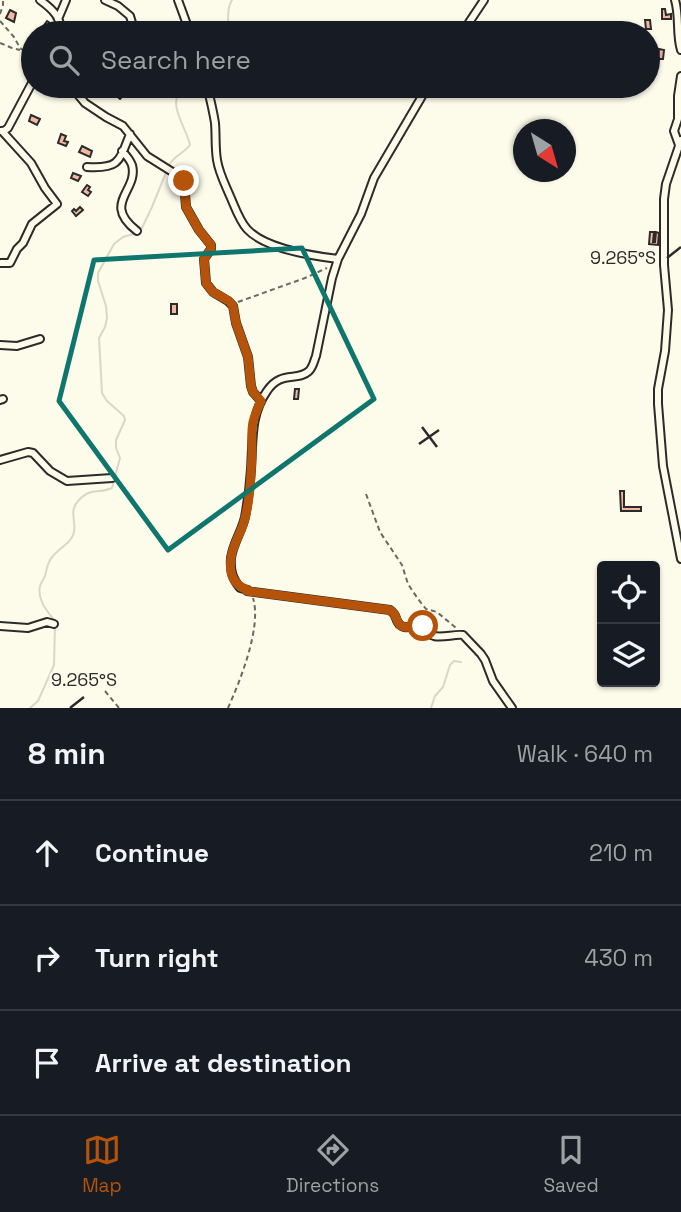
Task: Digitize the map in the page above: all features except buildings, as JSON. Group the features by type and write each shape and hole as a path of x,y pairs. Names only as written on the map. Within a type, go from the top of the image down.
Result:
{"street":[{"path":"40,0 58,19 66,0"},
{"path":"105,0 118,6 130,16 131,21"},
{"path":"178,0 186,21"},
{"path":"470,21 484,0"},
{"path":"675,0 681,50"},
{"path":"681,76 678,118 674,131 680,143 663,199 668,310 665,351 658,389 663,466 681,559"},
{"path":"0,263 10,262 32,224 57,204 31,163 1,131 8,128 24,98"},
{"path":"81,98 123,126 146,156 178,174 184,181 186,207 211,245 204,259 206,283 213,292 232,304 248,357 251,386 261,401"},
{"path":"210,98 215,121 217,163 246,228 268,243 338,261"},
{"path":"421,98 374,178 361,214 338,261 312,366 305,373 276,380 261,401 253,424 245,514 243,526 234,543 231,574 240,588 247,591 390,610 402,626 411,628 420,625 425,627 428,634 436,636 463,635 481,654 493,681 512,708"},
{"path":"87,167 110,167 116,162 130,134"},
{"path":"122,151 133,168 122,200 122,212 126,222 137,231"},
{"path":"0,345 17,346 40,339"},
{"path":"0,460 28,452 33,453 55,475 67,481 112,478"},
{"path":"0,626 28,628 47,622 54,624"}],"path":[{"path":"0,14 3,0"},
{"path":"0,21 21,50"},
{"path":"0,43 21,50"},
{"path":"232,304 305,278 338,261"},
{"path":"366,494 380,531 402,565 408,584 421,603 426,609 444,617 463,635"},
{"path":"228,708 254,629 256,607 248,590"},
{"path":"105,691 119,708"}],"highlighted area":[{"path":"302,248 374,399 168,550 59,401 94,260"}],"waterway":[{"path":"228,21 232,0"},
{"path":"169,165 190,145 177,112 177,98"},
{"path":"54,620 41,601 39,591 47,566 51,558 73,536 73,512 78,501 91,492 112,488 120,458 116,440 125,420 102,393 99,338 107,318 98,273 114,244 123,237 140,232 167,170"},
{"path":"30,708 38,701 54,665 55,626"},
{"path":"431,708 435,696 443,687 450,665 454,661 461,662"}],"route":[{"path":"184,181 186,207 211,245 204,259 206,283 213,292 233,306 248,357 251,386 261,401 253,424 251,470 243,526 234,543 231,558 233,578 240,588 247,591 390,610 402,626 423,626"}]}
